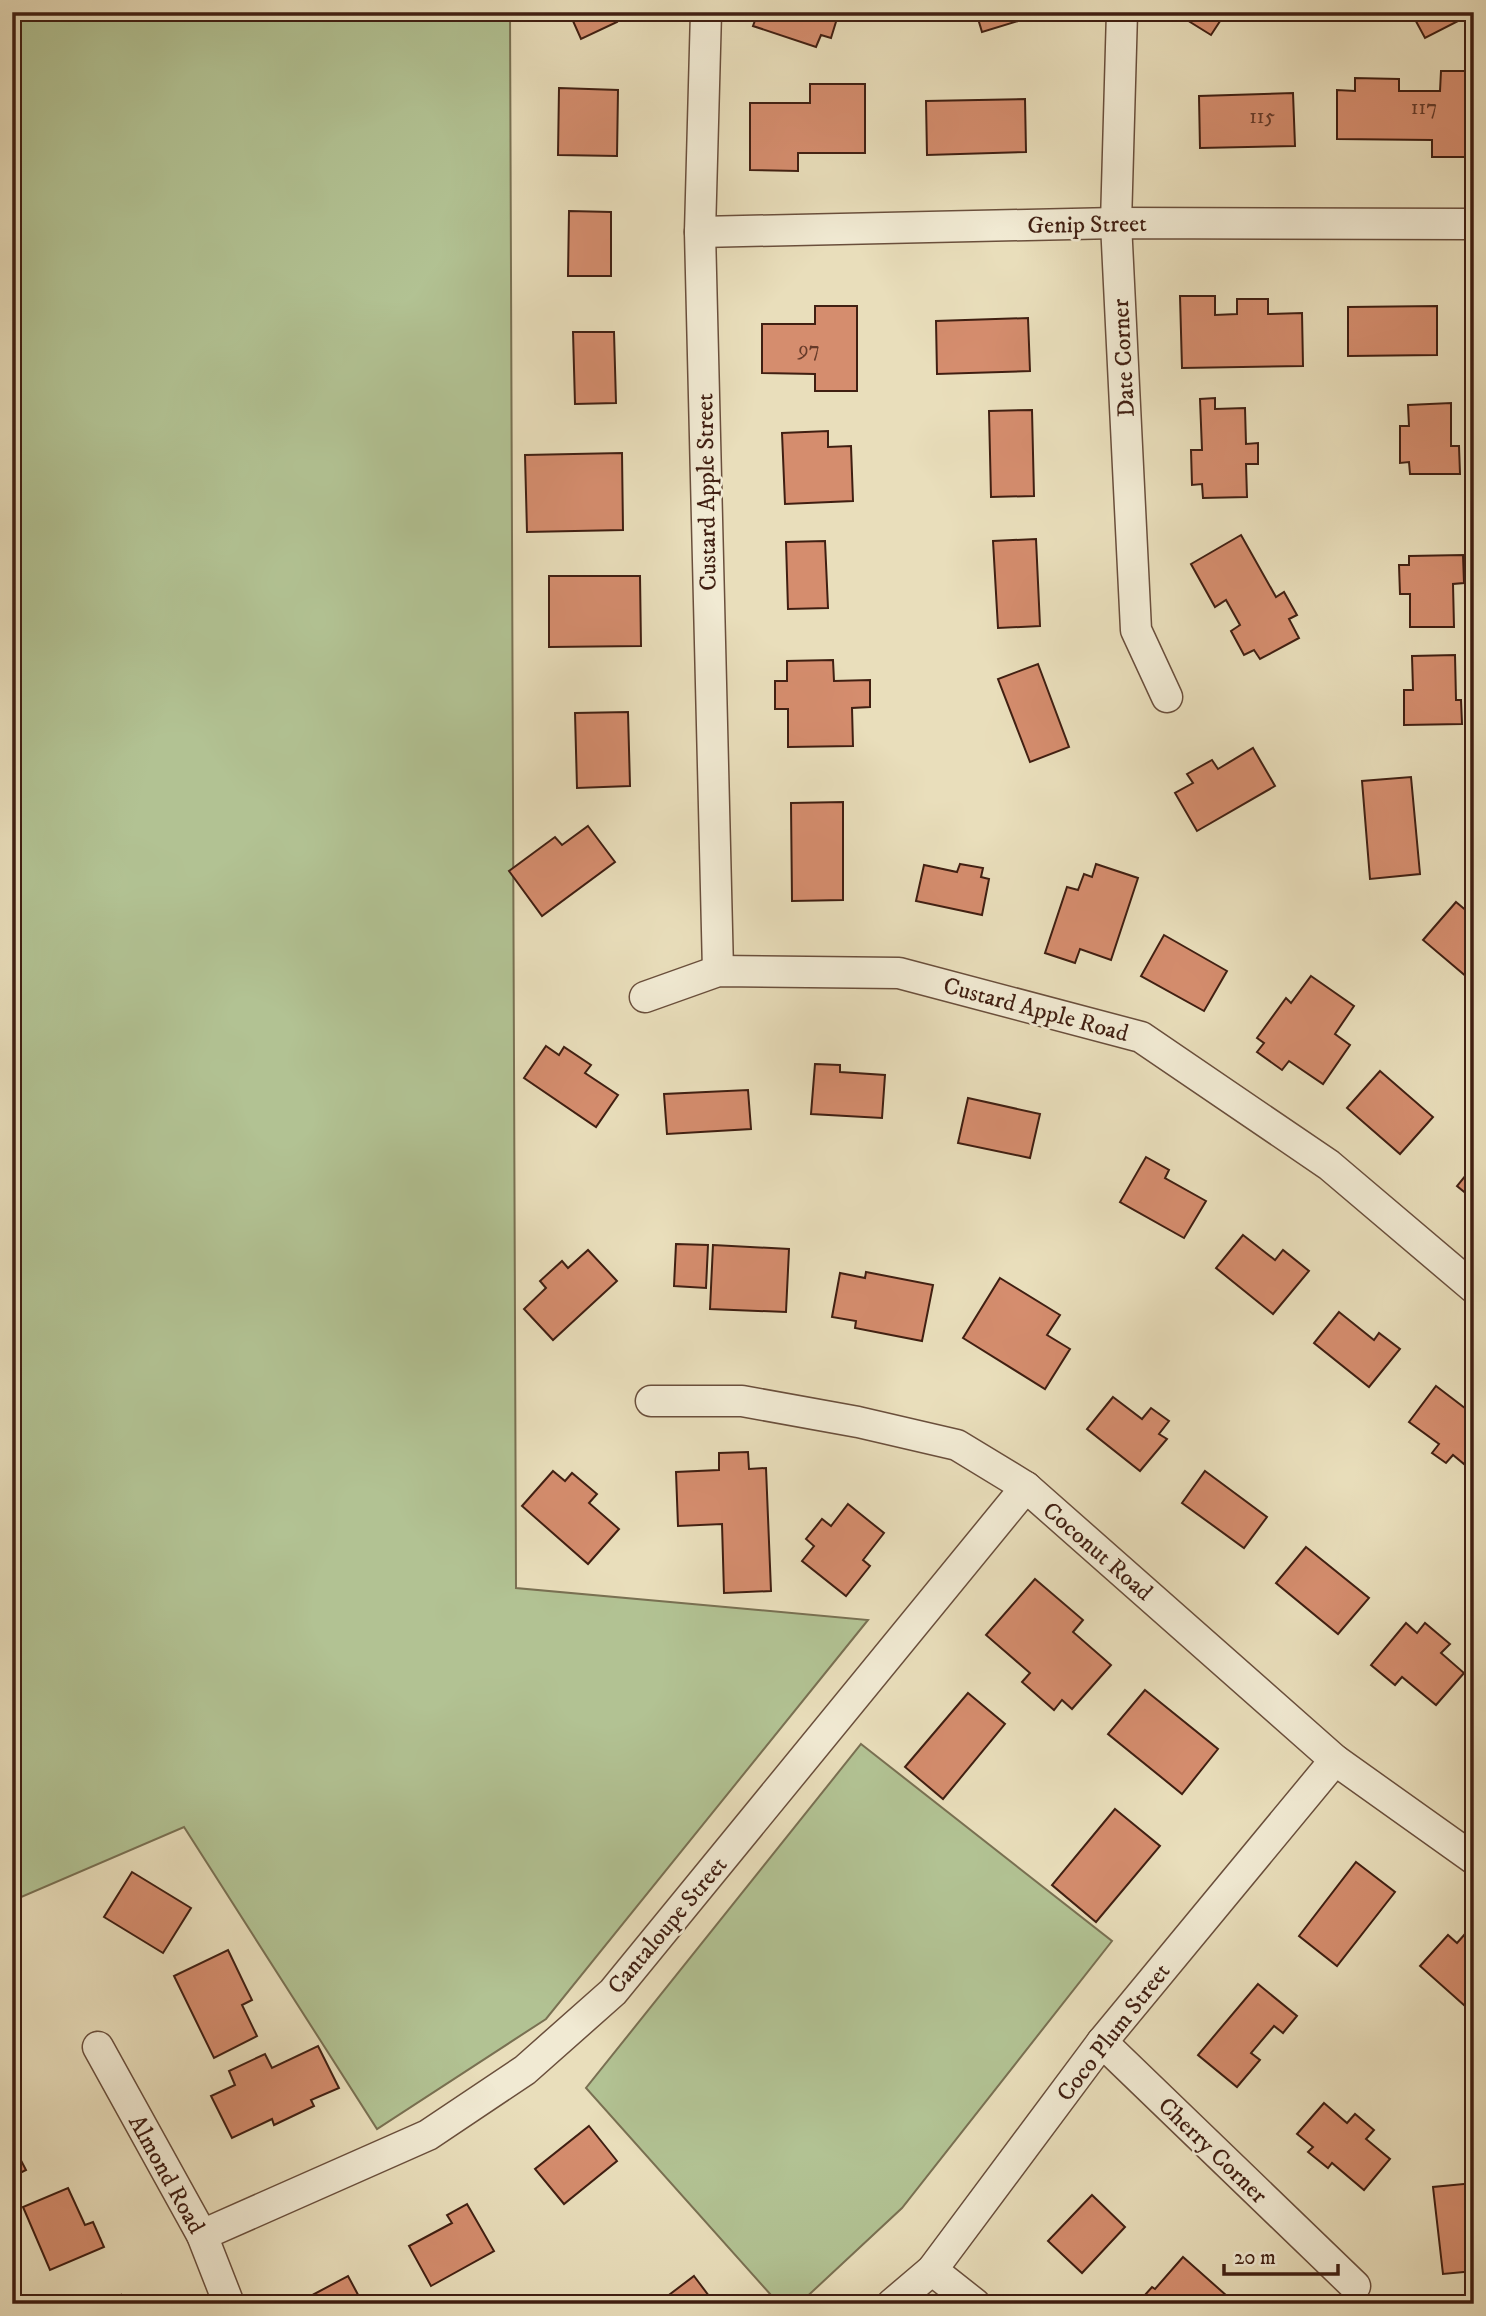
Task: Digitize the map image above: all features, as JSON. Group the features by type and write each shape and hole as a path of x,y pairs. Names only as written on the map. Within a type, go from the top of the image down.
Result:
{"street":[{"name":"Custard Apple Street","path":"706,12 700,232 718,971"},
{"name":"Date Corner","path":"1122,12 1116,223 1136,630 1167,697"},
{"name":"Genip Street","path":"700,232 1116,223 1474,224"},
{"name":"Custard Apple Road","path":"645,997 718,971 899,973 1141,1037 1329,1165 1474,1287"},
{"name":"Coconut Road","path":"651,1401 742,1401 859,1422 957,1445 1026,1487 1335,1760 1474,1859"},
{"name":"Cantaloupe Street","path":"202,2235 428,2135 526,2070 613,1992 1026,1487"},
{"name":"Coco Plum Street","path":"892,2304 932,2270 1102,2042 1335,1760"},
{"name":"Cherry Corner","path":"1102,2042 1355,2286"},
{"name":"Almond Road","path":"98,2047 202,2235 229,2304"},
{"path":"932,2270 975,2304"}],"green space":[{"path":"12,12 510,12 516,1588 868,1620 546,2019 377,2129 184,1827 12,1901"},
{"path":"861,1744 1112,1941 902,2208 799,2304 779,2304 586,2088"}],"building":[{"path":"569,12 613,12 617,22 581,39"},
{"path":"758,12 839,12 831,38 821,35 816,47 753,26"},
{"path":"976,12 1026,12 1028,18 982,32"},
{"path":"1174,12 1226,12 1211,35"},
{"path":"1411,12 1462,12 1464,18 1425,38"},
{"path":"1441,71 1468,71 1467,157 1432,157 1432,140 1337,139 1337,90 1355,91 1355,78 1399,79 1399,91 1440,91"},
{"path":"810,84 865,84 865,153 798,153 798,171 750,170 750,103 810,103"},
{"path":"559,88 618,90 617,156 558,155"},
{"path":"1293,93 1295,146 1200,148 1199,96"},
{"path":"1025,99 1026,152 927,155 926,101"},
{"path":"569,211 611,212 611,276 568,276"},
{"path":"1180,296 1215,296 1215,315 1237,314 1237,299 1268,299 1268,314 1302,313 1303,366 1182,368"},
{"path":"815,306 857,306 857,391 815,391 815,374 762,373 762,324 815,324"},
{"path":"1437,306 1437,355 1348,356 1348,307"},
{"path":"1028,318 1030,371 937,374 936,321"},
{"path":"573,332 614,332 616,403 575,404"},
{"path":"1215,398 1215,409 1245,408 1246,444 1258,443 1258,464 1246,464 1247,497 1203,498 1202,484 1192,485 1191,450 1202,450 1200,399"},
{"path":"1451,403 1451,446 1459,446 1460,474 1410,474 1409,462 1400,463 1400,426 1409,426 1408,405"},
{"path":"1032,410 1034,496 991,497 989,411"},
{"path":"828,431 828,447 851,446 853,501 785,504 782,433"},
{"path":"622,453 623,530 527,532 525,455"},
{"path":"1241,535 1276,597 1284,592 1297,615 1289,619 1299,638 1260,659 1254,650 1244,655 1231,631 1240,625 1226,600 1215,607 1191,564"},
{"path":"1036,539 1040,626 998,628 993,541"},
{"path":"825,541 828,608 788,609 786,542"},
{"path":"1463,555 1464,583 1453,584 1454,627 1410,627 1410,594 1400,594 1399,565 1409,565 1409,556"},
{"path":"549,576 640,576 641,646 549,647"},
{"path":"1455,655 1456,700 1461,700 1462,724 1404,725 1404,690 1413,690 1412,656"},
{"path":"833,660 834,681 870,680 870,707 852,708 853,746 788,747 788,709 775,709 775,681 787,681 787,661"},
{"path":"1038,664 1069,747 1030,762 998,679"},
{"path":"628,712 630,786 577,788 575,713"},
{"path":"1253,748 1275,786 1197,831 1175,793 1193,783 1187,774 1212,760 1218,769"},
{"path":"1411,777 1420,874 1370,879 1362,781"},
{"path":"843,802 843,900 792,901 791,803"},
{"path":"588,826 615,862 542,916 509,871 555,837 562,845"},
{"path":"960,864 983,868 981,877 989,879 982,915 916,901 924,865 957,872"},
{"path":"1096,864 1138,878 1111,960 1080,949 1075,963 1045,953 1067,887 1078,890 1084,874 1092,877"},
{"path":"1456,902 1474,917 1474,983 1423,940"},
{"path":"1164,935 1227,971 1204,1011 1141,976"},
{"path":"1311,976 1354,1006 1335,1034 1350,1045 1323,1084 1289,1061 1282,1070 1257,1052 1264,1043 1257,1038 1286,998 1291,1003"},
{"path":"546,1046 559,1055 564,1047 591,1065 585,1073 618,1095 596,1127 524,1078"},
{"path":"815,1064 840,1065 840,1072 885,1075 882,1118 811,1114"},
{"path":"1380,1071 1433,1117 1400,1154 1347,1108"},
{"path":"748,1090 751,1129 667,1134 664,1094"},
{"path":"968,1098 1040,1114 1030,1158 958,1143"},
{"path":"1146,1157 1169,1170 1165,1178 1206,1201 1184,1238 1120,1202"},
{"path":"1474,1165 1474,1200 1457,1186"},
{"path":"1243,1235 1275,1260 1283,1250 1309,1271 1273,1314 1216,1268"},
{"path":"676,1244 708,1245 706,1288 674,1286"},
{"path":"713,1245 789,1249 786,1312 710,1309"},
{"path":"588,1250 617,1281 553,1340 524,1309 546,1288 540,1281 562,1261 568,1268"},
{"path":"866,1272 933,1285 922,1341 855,1328 856,1321 832,1317 840,1273 865,1278"},
{"path":"1000,1278 1060,1315 1047,1335 1070,1349 1045,1389 963,1338"},
{"path":"1339,1312 1374,1340 1379,1333 1400,1349 1369,1387 1314,1343"},
{"path":"1436,1386 1474,1415 1474,1452 1464,1464 1453,1455 1446,1463 1432,1453 1439,1444 1409,1422"},
{"path":"1113,1397 1142,1419 1151,1408 1169,1421 1159,1434 1167,1439 1140,1471 1087,1429"},
{"path":"748,1452 749,1469 766,1468 771,1591 724,1593 722,1524 678,1526 676,1472 719,1470 719,1453"},
{"path":"553,1471 565,1481 572,1473 597,1494 589,1503 619,1529 588,1564 522,1506"},
{"path":"1205,1471 1267,1517 1244,1548 1182,1503"},
{"path":"848,1504 884,1533 863,1560 870,1566 846,1596 802,1561 814,1546 806,1539 822,1519 831,1526"},
{"path":"1306,1547 1369,1598 1338,1634 1276,1583"},
{"path":"1035,1579 1083,1620 1073,1632 1111,1665 1072,1709 1062,1700 1054,1710 1022,1682 1030,1673 986,1635"},
{"path":"1406,1623 1417,1633 1425,1623 1450,1644 1441,1653 1464,1673 1436,1705 1402,1677 1395,1685 1371,1665"},
{"path":"1145,1690 1218,1749 1182,1794 1108,1734"},
{"path":"968,1693 1005,1724 943,1799 905,1767"},
{"path":"1115,1809 1160,1846 1096,1922 1052,1885"},
{"path":"1356,1862 1395,1892 1337,1966 1299,1936"},
{"path":"132,1872 191,1908 163,1953 104,1917"},
{"path":"1465,1934 1474,1942 1474,2014 1420,1966 1448,1935 1457,1943"},
{"path":"228,1950 252,2000 242,2005 257,2036 214,2058 174,1976"},
{"path":"1258,1984 1297,2016 1283,2033 1274,2026 1251,2053 1260,2060 1237,2087 1198,2055"},
{"path":"318,2046 339,2088 311,2100 314,2106 274,2125 272,2119 232,2138 211,2096 235,2085 229,2071 265,2054 272,2068"},
{"path":"1324,2103 1347,2123 1355,2114 1374,2130 1366,2139 1390,2159 1364,2190 1332,2163 1328,2168 1308,2152 1313,2147 1297,2134"},
{"path":"589,2126 617,2161 564,2204 535,2169"},
{"path":"12,2143 26,2170 12,2177"},
{"path":"1474,2183 1474,2271 1443,2274 1433,2187"},
{"path":"68,2188 85,2225 93,2222 104,2247 50,2270 23,2207"},
{"path":"1092,2195 1125,2227 1082,2273 1048,2241"},
{"path":"467,2204 494,2251 431,2286 409,2246 452,2223 447,2215"},
{"path":"1183,2257 1236,2304 1137,2304 1152,2287 1155,2289"},
{"path":"348,2276 363,2304 305,2304 303,2300"},
{"path":"694,2276 715,2304 657,2304"},
{"path":"121,2295 124,2304 102,2304"}]}
